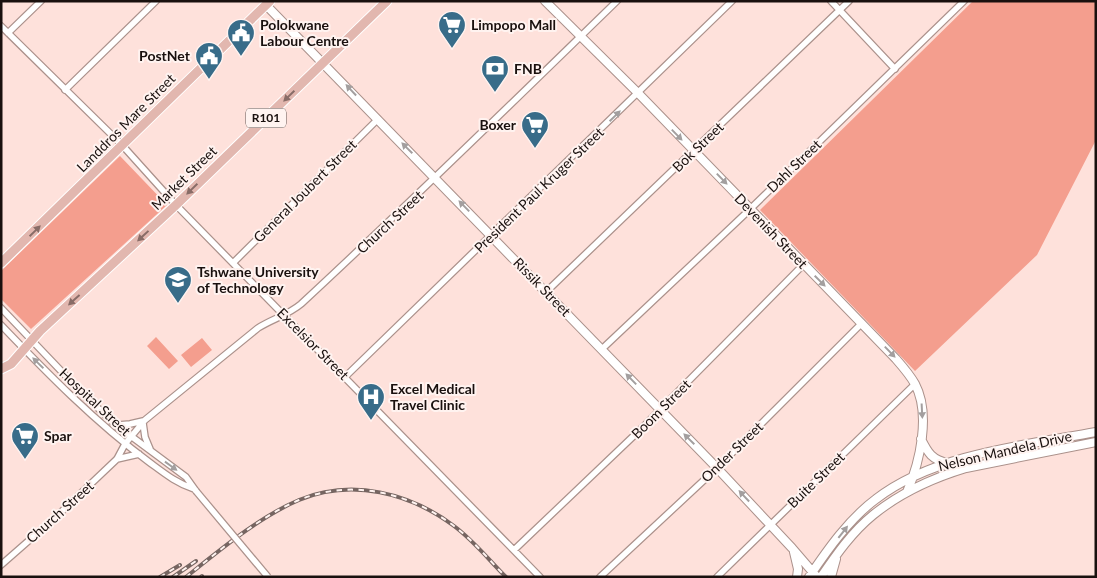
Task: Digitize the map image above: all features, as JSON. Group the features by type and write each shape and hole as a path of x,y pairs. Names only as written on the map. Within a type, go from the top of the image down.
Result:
{"main road":[{"name":"Market Street","path":"1,374 32,339 176,205 386,1"},
{"name":"Devenish Street","path":"545,1 638,93 862,323 896,359 915,384 922,403 922,439 914,476 907,492"},
{"name":"Rissik Street","path":"267,2 717,468 815,575"},
{"name":"Landdros Mare Street","path":"1,263 70,198 267,2"},
{"name":"R101","path":"1,369 10,364"},
{"name":"Nelson Mandela Drive","path":"815,575 848,526 868,505 914,476 948,463 978,455 1096,432"},
{"path":"922,439 931,457 948,463"},
{"name":"Nelson Mandela Drive","path":"815,575 872,516 907,492 952,472 1096,442"},
{"path":"792,548 798,569 797,577"},
{"path":"831,577 838,553"}],"street":[{"path":"8,33 41,1"},
{"path":"65,90 156,1"},
{"name":"Church Street","path":"1,565 58,515 117,459 125,444 144,421 258,328 273,319 285,316 301,304 436,177 617,1"},
{"name":"President Paul Kruger Street","path":"345,377 732,1"},
{"path":"831,1 895,69"},
{"name":"Bok Street","path":"546,292 849,1"},
{"name":"Dahl Street","path":"602,349 964,1"},
{"name":"Excelsior Street","path":"1,26 122,145 176,205 540,577"},
{"name":"General Joubert Street","path":"233,263 378,119"},
{"name":"Boom Street","path":"514,550 660,410 804,264"},
{"name":"Hospital Street","path":"1,308 116,425 186,477 195,490"},
{"name":"Onder Street","path":"600,577 717,468 862,323"},
{"name":"Hospital Street","path":"1,324 23,348 125,444 180,484 195,490"},
{"name":"Buite Street","path":"717,577 915,384"},
{"path":"144,421 146,441 151,452"},
{"name":"Church Street","path":"116,425 122,426 144,421"},
{"path":"117,459 139,454"},
{"path":"195,490 268,577"}],"shaded area":[{"path":"973,1 1096,1 1096,140 1037,255 915,371 760,210"},
{"path":"120,156 167,205 31,329 1,299 1,271"},
{"path":"156,337 178,361 169,369 147,346"},
{"path":"202,338 212,350 191,367 181,355"}],"railway":[{"path":"186,577 269,515 299,500 319,493 339,490 380,492 400,497 419,505 454,526 468,537 506,577"},
{"path":"173,577 196,561"},
{"path":"160,577 180,565"}],"place":[{"name":"Limpopo Mall","path":"452,49"},
{"name":"Polokwane Labour Centre","path":"241,57"},
{"name":"PostNet","path":"209,80"},
{"name":"FNB","path":"495,93"},
{"name":"Boxer","path":"535,149"},
{"name":"Tshwane University of Technology","path":"178,304"},
{"name":"Excel Medical Travel Clinic","path":"371,421"},
{"name":"Spar","path":"25,460"}]}
